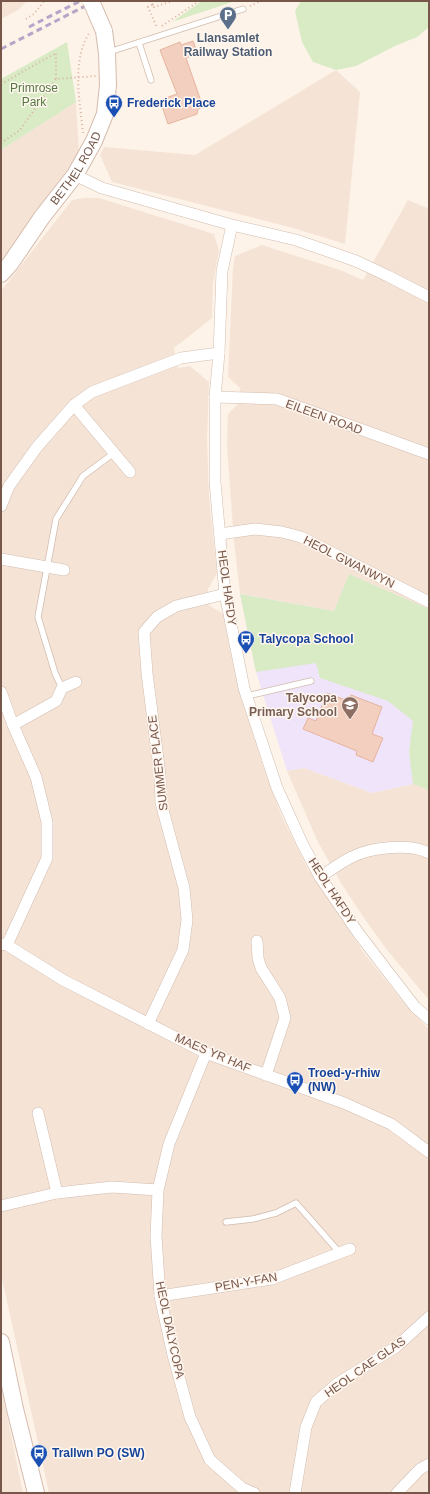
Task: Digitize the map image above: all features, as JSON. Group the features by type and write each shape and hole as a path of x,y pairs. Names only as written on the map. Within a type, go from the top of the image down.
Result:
{"street":[{"name":"BETHEL ROAD","path":"1,274 10,264 42,217 75,175 94,141 105,114 109,75 107,53 102,24 91,1"},
{"path":"75,175 102,188 232,225 296,240 356,262 388,276 429,297"},
{"name":"HEOL HAFDY","path":"232,225 222,271 219,353 215,397 215,482 225,594 247,696 278,788 302,843 320,877 359,934 415,1006 429,1019"},
{"path":"1,506 5,485 74,405 92,392 181,358 219,353"},
{"name":"EILEEN ROAD","path":"215,397 278,399 429,454"},
{"path":"74,405 130,472"},
{"name":"HEOL GWANWYN","path":"220,534 255,529 282,532 300,537 429,602"},
{"path":"1,559 64,570"},
{"name":"SUMMER PLACE","path":"148,1024 183,950 187,920 184,888 161,803 160,775 147,673 144,632 157,617 176,606 225,594"},
{"path":"13,725 56,701 62,688 76,682"},
{"path":"1,692 13,725 36,777 47,822 47,858 38,880 4,944"},
{"path":"320,877 354,856 374,850 407,847 429,853"},
{"path":"257,941 258,958 261,968 280,998 285,1018 266,1075"},
{"name":"MAES YR HAF","path":"4,944 63,980 206,1053 344,1103 391,1124 429,1152"},
{"name":"HEOL DALYCOPA","path":"206,1053 169,1144 158,1190 156,1236 160,1296 173,1355 190,1417 210,1460 242,1488 254,1493"},
{"path":"38,1113 57,1193"},
{"path":"1,1206 57,1193 112,1187 158,1190"},
{"name":"PEN-Y-FAN","path":"160,1296 272,1279 345,1251"},
{"name":"HEOL CAE GLAS","path":"295,1493 306,1426 316,1402 338,1383 396,1347 429,1317"},
{"path":"1,1342 36,1493"},
{"path":"397,1493 420,1468 429,1464"}],"lane":[{"path":"107,53 243,9"},
{"path":"139,43 151,80"},
{"path":"62,688 55,672 38,617 56,519 83,476 114,453"},
{"path":"247,696 311,681"},
{"path":"226,1222 253,1219 276,1213 296,1203 345,1251"}],"path":[{"path":"26,19 34,14 44,1"},
{"path":"151,1 152,5"},
{"path":"156,1 148,7 160,36"},
{"path":"152,5 154,7 173,1"},
{"path":"157,28 199,1"},
{"path":"243,9 261,1"},
{"path":"83,133 78,78 84,41 102,24"},
{"path":"1,84 56,53 56,80 20,130 1,143"},
{"path":"56,80 109,75"}],"shaded area":[{"path":"1,1 27,1 18,10 1,19"},
{"path":"336,70 360,92 345,244 293,228 112,182 100,155 104,147 195,155"},
{"path":"76,102 79,153 1,263 1,150"},
{"path":"99,198 214,234 219,251 213,284 212,318 174,348 178,368 190,366 209,382 207,438 209,497 217,573 208,589 209,605 223,614 231,656 242,700 264,769 282,817 307,867 364,953 403,1002 429,1029 429,1493 49,1493 1,1274 1,291 72,200"},
{"path":"408,200 429,209 429,609 349,574 335,611 240,594 234,541 227,446 228,414 239,403 240,388 228,377 233,267 235,256 262,245 340,270 363,280"},
{"name":"Talycopa Primary School","path":"349,574 429,609 429,790 413,784 372,793 304,768 287,771 256,672 240,594 334,611"},
{"path":"304,768 372,793 413,784 429,790 429,1000 387,950 364,918 341,883 318,842 287,771"},
{"path":"1,1387 23,1493 1,1493"}],"green space":[{"path":"202,1 235,1 172,22"},
{"path":"301,1 429,1 429,27 417,37 395,46 356,66 336,70 313,62 302,42 295,11"},
{"name":"Primrose Park","path":"67,42 76,102 1,150 1,79"},
{"path":"349,574 429,609 429,790 413,784 409,752 413,721 388,701 320,678 316,663 256,672 240,594 334,611"}],"building":[{"path":"193,41 198,54 186,58 203,107 198,109 197,114 168,124 160,100 177,94 160,50 180,42 181,45"},
{"path":"327,693 348,701 351,695 382,707 372,734 383,738 373,762 356,755 357,751 303,729 308,718 316,721"}],"railway":[{"path":"29,27 80,1"},
{"path":"1,49 95,1"}],"place":[{"name":"Llansamlet Railway Station","path":"228,30"},
{"name":"Frederick Place","path":"114,118"},
{"name":"Talycopa School","path":"246,654"},
{"name":"Talycopa Primary School","path":"350,720"},
{"name":"Troed-y-rhiw (NW)","path":"295,1095"},
{"name":"Trallwn PO (SW)","path":"39,1468"}]}
